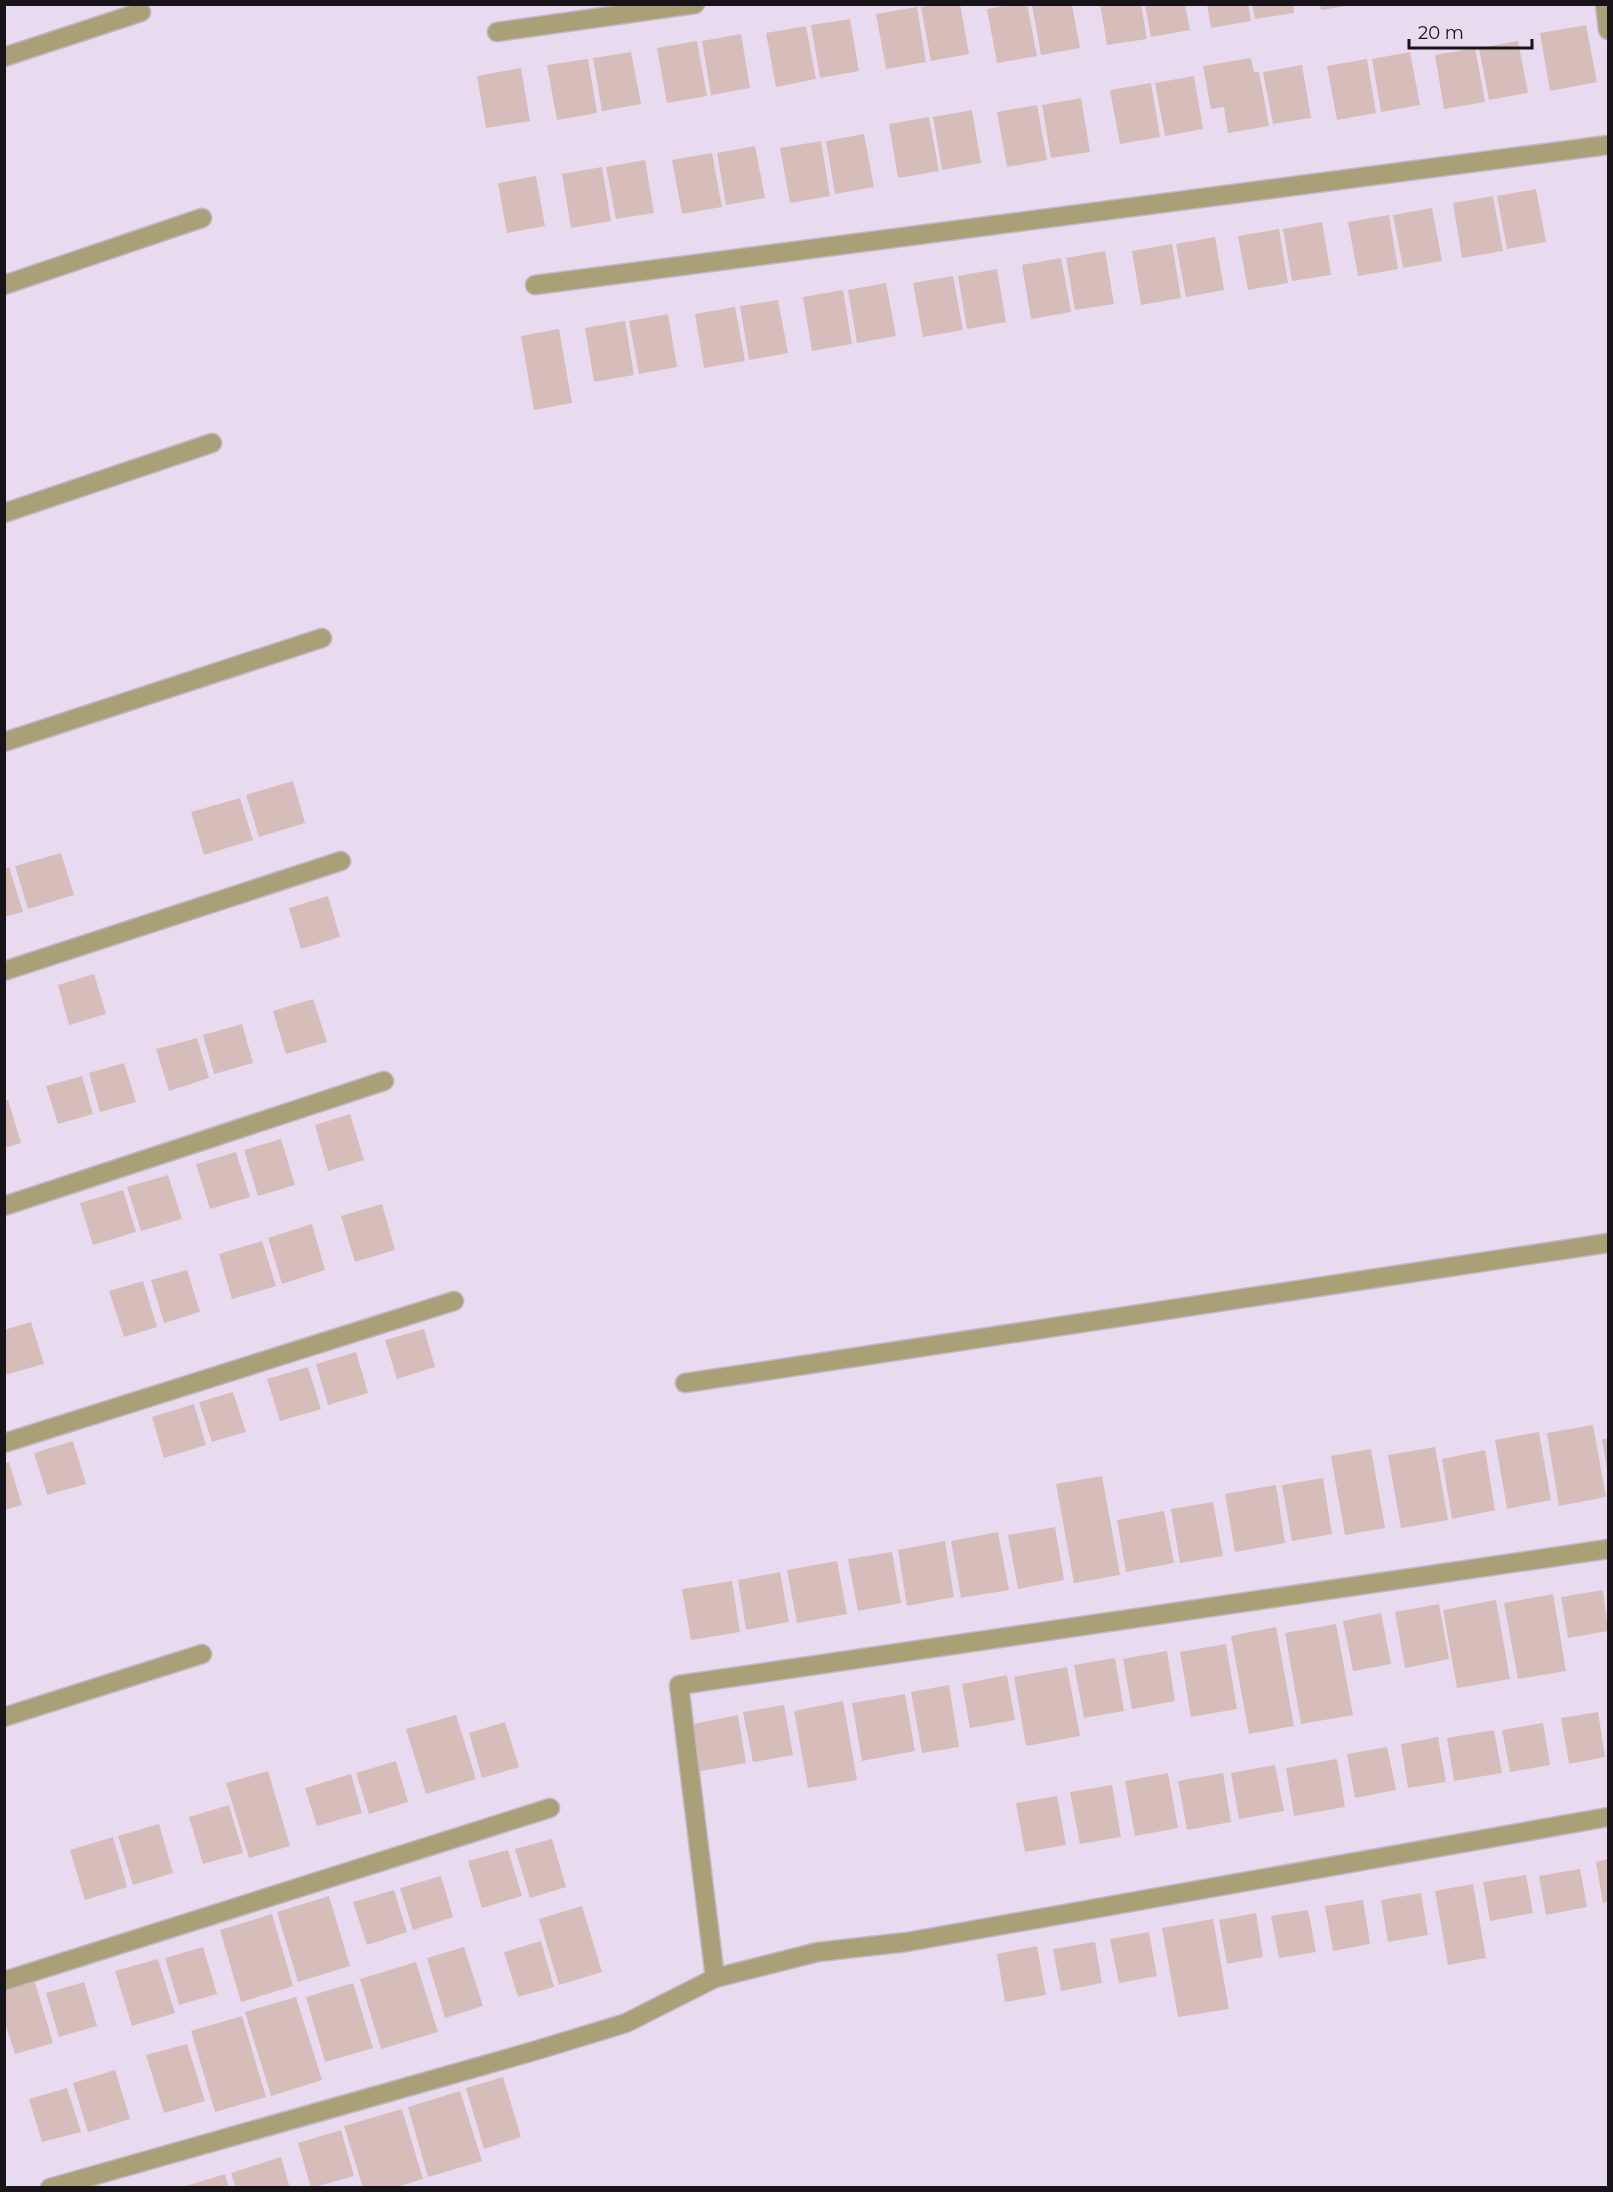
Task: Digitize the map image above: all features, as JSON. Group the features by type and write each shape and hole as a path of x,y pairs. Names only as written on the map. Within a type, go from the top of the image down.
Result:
{"street":[{"path":"497,32 695,4"},
{"path":"1605,4 1608,30"},
{"path":"4,57 141,12"},
{"path":"536,285 1608,145"},
{"path":"4,285 202,218"},
{"path":"4,513 212,443"},
{"path":"4,742 322,638"},
{"path":"4,971 341,861"},
{"path":"4,1206 384,1081"},
{"path":"685,1383 1608,1243"},
{"path":"4,1443 454,1301"},
{"path":"715,1978 679,1685 1608,1549"},
{"path":"4,1717 202,1654"},
{"path":"4,1982 550,1808"},
{"path":"50,2187 626,2023 715,1978 818,1952 907,1942 1608,1817"}],"building":[{"path":"960,4 969,54 931,61 921,7"},
{"path":"1027,4 1037,56 997,63 987,9"},
{"path":"1100,4 1141,4 1147,39 1107,45"},
{"path":"1207,4 1248,4 1251,21 1211,28"},
{"path":"1252,4 1293,4 1294,13 1255,19"},
{"path":"1320,4 1346,4 1346,6 1321,10"},
{"path":"1032,5 1072,5 1080,48 1041,55"},
{"path":"1145,5 1185,5 1190,30 1151,37"},
{"path":"917,7 926,62 886,69 876,14"},
{"path":"850,19 859,71 820,78 811,25"},
{"path":"1586,25 1597,82 1550,91 1540,33"},
{"path":"806,26 816,79 776,87 766,33"},
{"path":"741,34 750,88 711,95 702,41"},
{"path":"697,41 707,96 667,103 657,48"},
{"path":"1518,41 1528,93 1489,100 1479,48"},
{"path":"1475,48 1485,102 1444,109 1435,55"},
{"path":"631,52 641,104 602,111 593,58"},
{"path":"1410,52 1420,105 1381,112 1372,59"},
{"path":"1251,58 1254,72 1259,72 1269,126 1228,133 1224,107 1211,109 1203,66"},
{"path":"588,59 597,113 557,120 547,65"},
{"path":"1367,59 1376,113 1337,120 1327,66"},
{"path":"1302,65 1311,118 1273,124 1263,72"},
{"path":"521,68 530,121 486,128 477,76"},
{"path":"1194,76 1203,129 1165,136 1155,83"},
{"path":"1151,83 1160,137 1120,144 1110,90"},
{"path":"1081,98 1090,152 1051,158 1042,105"},
{"path":"1037,105 1047,160 1007,167 997,112"},
{"path":"972,110 981,163 942,170 933,117"},
{"path":"929,117 939,171 898,178 889,124"},
{"path":"864,134 874,187 835,194 826,141"},
{"path":"821,141 830,196 790,203 780,148"},
{"path":"755,146 765,198 726,205 717,153"},
{"path":"712,153 722,207 682,214 672,160"},
{"path":"645,160 654,213 616,219 606,167"},
{"path":"602,167 611,221 571,228 562,174"},
{"path":"536,176 545,226 507,233 498,183"},
{"path":"1536,189 1546,242 1507,249 1497,196"},
{"path":"1493,196 1503,251 1462,258 1453,203"},
{"path":"1432,208 1442,261 1403,268 1393,215"},
{"path":"1389,215 1398,269 1358,276 1348,222"},
{"path":"1322,222 1331,275 1292,281 1283,229"},
{"path":"1279,229 1288,283 1248,290 1238,236"},
{"path":"1215,237 1224,290 1186,297 1176,244"},
{"path":"1172,244 1181,298 1141,305 1132,251"},
{"path":"1105,251 1114,304 1075,310 1066,258"},
{"path":"1061,258 1071,312 1031,319 1022,265"},
{"path":"997,269 1006,322 967,329 958,276"},
{"path":"953,276 963,330 923,337 913,283"},
{"path":"886,283 896,336 857,343 848,290"},
{"path":"843,290 852,344 812,351 803,297"},
{"path":"778,300 788,353 749,360 740,306"},
{"path":"735,307 745,361 704,368 695,314"},
{"path":"668,314 677,367 639,374 629,321"},
{"path":"625,321 634,375 594,382 585,328"},
{"path":"559,329 572,403 534,410 521,336"},
{"path":"293,781 305,823 259,837 246,795"},
{"path":"240,798 253,840 204,855 191,812"},
{"path":"61,853 74,895 28,909 15,866"},
{"path":"9,867 23,912 4,917 4,869"},
{"path":"328,896 340,937 301,949 289,908"},
{"path":"94,974 106,1014 69,1025 58,985"},
{"path":"313,999 327,1042 286,1054 273,1011"},
{"path":"242,1024 253,1063 214,1074 203,1035"},
{"path":"197,1038 209,1078 169,1091 156,1049"},
{"path":"124,1063 136,1102 100,1112 89,1073"},
{"path":"82,1076 93,1114 58,1124 46,1086"},
{"path":"8,1100 21,1143 4,1148 4,1101"},
{"path":"350,1114 364,1160 328,1171 315,1125"},
{"path":"281,1139 295,1185 258,1196 244,1150"},
{"path":"236,1152 250,1197 210,1209 196,1164"},
{"path":"168,1175 182,1219 141,1231 127,1187"},
{"path":"123,1190 136,1232 93,1245 80,1203"},
{"path":"382,1204 395,1250 355,1262 341,1216"},
{"path":"312,1224 325,1270 282,1284 268,1238"},
{"path":"262,1241 276,1286 232,1299 219,1254"},
{"path":"187,1270 200,1312 164,1323 151,1280"},
{"path":"143,1281 157,1327 124,1337 109,1291"},
{"path":"31,1322 44,1364 4,1375 4,1330"},
{"path":"424,1329 435,1367 397,1379 385,1340"},
{"path":"356,1352 368,1393 328,1405 316,1364"},
{"path":"308,1367 321,1409 280,1421 267,1379"},
{"path":"233,1392 246,1432 212,1442 199,1402"},
{"path":"194,1404 206,1445 164,1458 152,1417"},
{"path":"1593,1425 1606,1497 1559,1506 1547,1433"},
{"path":"1539,1432 1551,1500 1507,1509 1495,1440"},
{"path":"1608,1438 1608,1469 1607,1469 1602,1439"},
{"path":"73,1441 86,1484 47,1495 34,1453"},
{"path":"1435,1447 1448,1520 1401,1528 1388,1455"},
{"path":"1371,1449 1385,1528 1345,1535 1331,1456"},
{"path":"1485,1450 1495,1510 1452,1519 1442,1459"},
{"path":"9,1462 22,1505 4,1510 4,1464"},
{"path":"1102,1476 1120,1575 1074,1583 1056,1484"},
{"path":"1323,1478 1332,1534 1292,1541 1282,1485"},
{"path":"1276,1485 1285,1543 1235,1552 1225,1494"},
{"path":"1213,1502 1223,1556 1180,1563 1171,1509"},
{"path":"1164,1511 1174,1563 1126,1572 1117,1520"},
{"path":"1055,1527 1064,1580 1018,1589 1008,1535"},
{"path":"998,1532 1009,1590 961,1598 951,1541"},
{"path":"945,1541 954,1597 907,1606 898,1550"},
{"path":"892,1552 901,1603 858,1611 848,1559"},
{"path":"837,1561 847,1614 797,1623 787,1570"},
{"path":"780,1572 789,1622 746,1630 738,1580"},
{"path":"732,1581 740,1632 691,1640 682,1589"},
{"path":"1603,1590 1608,1631 1568,1638 1561,1597"},
{"path":"1553,1594 1566,1671 1518,1679 1504,1603"},
{"path":"1496,1600 1510,1679 1457,1688 1443,1610"},
{"path":"1439,1604 1449,1659 1405,1668 1395,1612"},
{"path":"1381,1613 1391,1664 1353,1671 1343,1621"},
{"path":"1336,1624 1353,1715 1301,1724 1285,1633"},
{"path":"1276,1627 1294,1726 1249,1734 1231,1636"},
{"path":"1226,1644 1237,1709 1191,1717 1180,1652"},
{"path":"1167,1651 1175,1701 1132,1709 1123,1659"},
{"path":"1115,1658 1124,1711 1084,1718 1074,1665"},
{"path":"1067,1667 1080,1736 1026,1746 1014,1677"},
{"path":"1007,1675 1015,1720 970,1728 962,1684"},
{"path":"949,1685 959,1747 922,1753 911,1692"},
{"path":"905,1694 915,1751 862,1761 852,1703"},
{"path":"843,1701 857,1780 808,1788 794,1711"},
{"path":"784,1705 793,1755 753,1762 743,1712"},
{"path":"1598,1712 1605,1757 1569,1764 1561,1718"},
{"path":"456,1715 476,1779 426,1794 406,1729"},
{"path":"738,1715 746,1763 696,1772 688,1725"},
{"path":"505,1722 519,1767 482,1778 469,1733"},
{"path":"1543,1723 1550,1765 1510,1772 1502,1730"},
{"path":"1494,1730 1502,1773 1454,1781 1447,1738"},
{"path":"1438,1737 1446,1782 1408,1788 1401,1744"},
{"path":"1387,1747 1396,1790 1355,1798 1347,1754"},
{"path":"1337,1759 1345,1807 1294,1816 1286,1768"},
{"path":"396,1761 408,1802 369,1814 356,1773"},
{"path":"1275,1765 1284,1811 1239,1819 1231,1773"},
{"path":"268,1771 290,1846 249,1858 226,1783"},
{"path":"1168,1773 1178,1828 1135,1836 1125,1781"},
{"path":"1223,1773 1231,1822 1187,1830 1178,1781"},
{"path":"351,1774 362,1813 317,1826 305,1788"},
{"path":"1112,1785 1121,1837 1080,1844 1070,1792"},
{"path":"1057,1796 1066,1845 1025,1852 1016,1803"},
{"path":"229,1805 243,1853 203,1864 189,1817"},
{"path":"159,1824 173,1873 133,1885 118,1836"},
{"path":"113,1837 127,1887 85,1900 70,1850"},
{"path":"552,1839 566,1887 530,1898 515,1849"},
{"path":"508,1850 522,1896 482,1908 468,1861"},
{"path":"1608,1859 1608,1902 1603,1903 1596,1862"},
{"path":"1580,1869 1587,1907 1546,1915 1539,1876"},
{"path":"1526,1875 1533,1913 1490,1921 1483,1882"},
{"path":"441,1876 453,1917 413,1930 400,1888"},
{"path":"1473,1884 1486,1958 1448,1965 1435,1891"},
{"path":"394,1890 407,1932 367,1945 353,1902"},
{"path":"1421,1893 1428,1935 1388,1942 1381,1900"},
{"path":"329,1896 350,1966 298,1982 277,1912"},
{"path":"1363,1900 1370,1944 1333,1951 1325,1906"},
{"path":"582,1906 602,1972 559,1985 539,1919"},
{"path":"1308,1910 1316,1952 1279,1958 1271,1916"},
{"path":"1256,1913 1263,1957 1227,1964 1219,1920"},
{"path":"272,1914 293,1986 241,2002 220,1930"},
{"path":"1213,1919 1229,2009 1178,2017 1162,1928"},
{"path":"1149,1932 1157,1976 1119,1983 1110,1939"},
{"path":"541,1941 554,1987 518,1997 504,1952"},
{"path":"1095,1942 1102,1983 1061,1991 1053,1949"},
{"path":"1037,1946 1046,1995 1005,2002 997,1954"},
{"path":"203,1947 217,1994 179,2005 165,1958"},
{"path":"464,1947 483,2006 445,2018 427,1958"},
{"path":"158,1959 175,2013 132,2026 115,1971"},
{"path":"416,1962 438,2032 381,2049 360,1979"},
{"path":"34,1979 53,2043 15,2054 4,2020 4,1988"},
{"path":"84,1982 97,2026 59,2037 46,1993"},
{"path":"353,1983 373,2048 325,2062 306,1997"},
{"path":"296,1997 322,2080 271,2096 245,2012"},
{"path":"242,2016 266,2097 215,2112 191,2031"},
{"path":"187,2044 205,2101 164,2113 146,2055"},
{"path":"115,2070 130,2119 88,2132 73,2083"},
{"path":"503,2077 521,2137 484,2149 466,2088"},
{"path":"67,2088 81,2132 42,2142 29,2099"},
{"path":"460,2091 482,2161 428,2177 408,2107"},
{"path":"402,2109 423,2179 394,2188 363,2188 344,2126"},
{"path":"341,2130 354,2176 311,2188 298,2143"},
{"path":"281,2157 290,2188 236,2188 231,2173"},
{"path":"225,2174 229,2188 183,2188 183,2187"}]}
